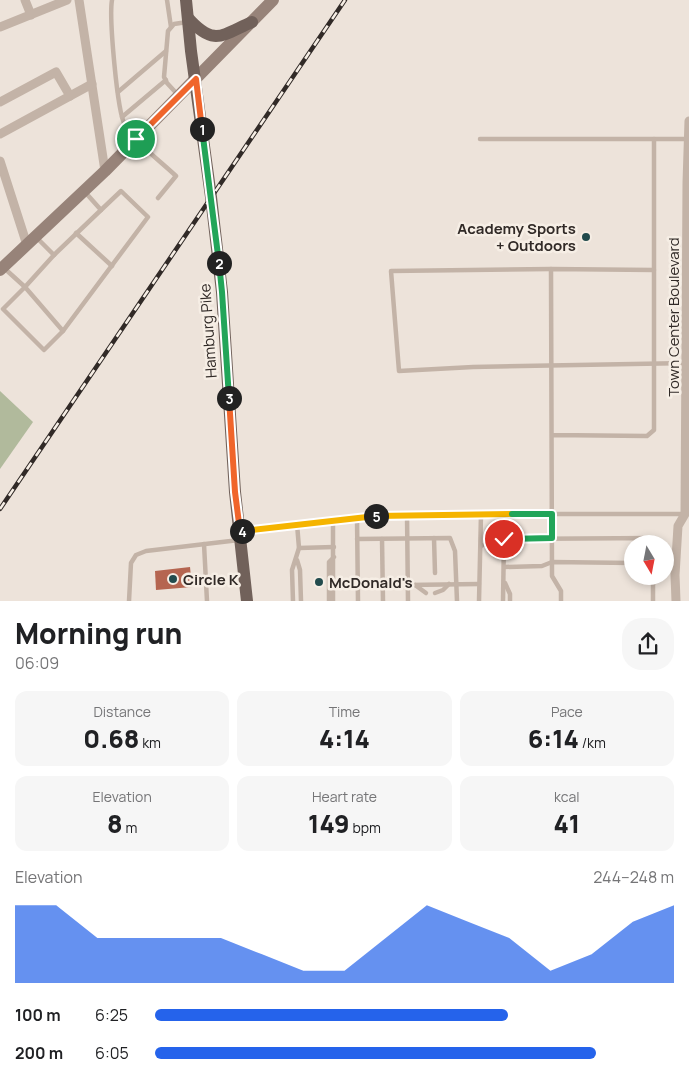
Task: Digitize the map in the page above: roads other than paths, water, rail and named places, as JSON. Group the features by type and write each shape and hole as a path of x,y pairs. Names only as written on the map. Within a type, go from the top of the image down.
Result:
{"main road":[{"name":"Hamburg Pike","path":"186,0 222,292 235,492 247,601"},
{"path":"2,268 105,171 273,0"},
{"path":"188,20 200,31 214,37 221,36 252,22"}],"street":[{"path":"25,0 31,15"},
{"path":"0,27 67,0"},
{"path":"79,0 105,171"},
{"path":"0,102 56,72 70,96"},
{"path":"0,134 92,84"},
{"name":"Town Center Boulevard","path":"676,601 675,575 678,526 687,516 689,121"},
{"path":"1,166 31,240"}],"lane":[{"path":"112,0 115,72 123,123 136,139 176,176 158,198"},
{"path":"167,0 171,27"},
{"path":"179,96 166,80 164,67 168,31 174,24 188,20"},
{"path":"118,92 166,51"},
{"path":"122,117 166,80"},
{"path":"552,435 647,436 654,430 654,138"},
{"path":"480,139 688,138"},
{"path":"84,191 101,210"},
{"path":"121,191 148,217 63,331 44,350 3,309 54,255 101,210 121,191"},
{"path":"76,233 112,266"},
{"path":"31,240 54,255"},
{"path":"2,268 25,287 63,331"},
{"path":"551,269 552,576 561,591 561,601"},
{"path":"654,270 391,271 399,370 688,363"},
{"path":"129,601 130,568 133,558 146,550 204,544 297,524 407,514 687,516"},
{"path":"407,514 408,601"},
{"path":"479,601 481,514"},
{"path":"357,518 358,601"},
{"path":"331,601 334,557 333,520"},
{"path":"293,601 292,570 299,548 297,524"},
{"path":"382,538 383,601"},
{"path":"434,538 435,573"},
{"path":"357,539 450,538 455,551 457,601"},
{"path":"481,546 496,539 624,538"},
{"path":"504,539 504,601"},
{"path":"204,544 207,601"},
{"path":"299,548 334,547"},
{"path":"297,559 300,570 301,601"},
{"path":"504,567 542,566 552,562 624,564"},
{"path":"504,582 510,594 510,601"},
{"path":"435,593 443,590 449,584"},
{"path":"408,585 479,584"},
{"path":"415,585 426,593"},
{"path":"653,585 653,601"}],"railway":[{"path":"0,509 345,0"}],"place":[{"name":"Academy Sports + Outdoors","path":"586,237"},
{"name":"Circle K","path":"173,579"},
{"name":"McDonald's","path":"319,582"}]}
